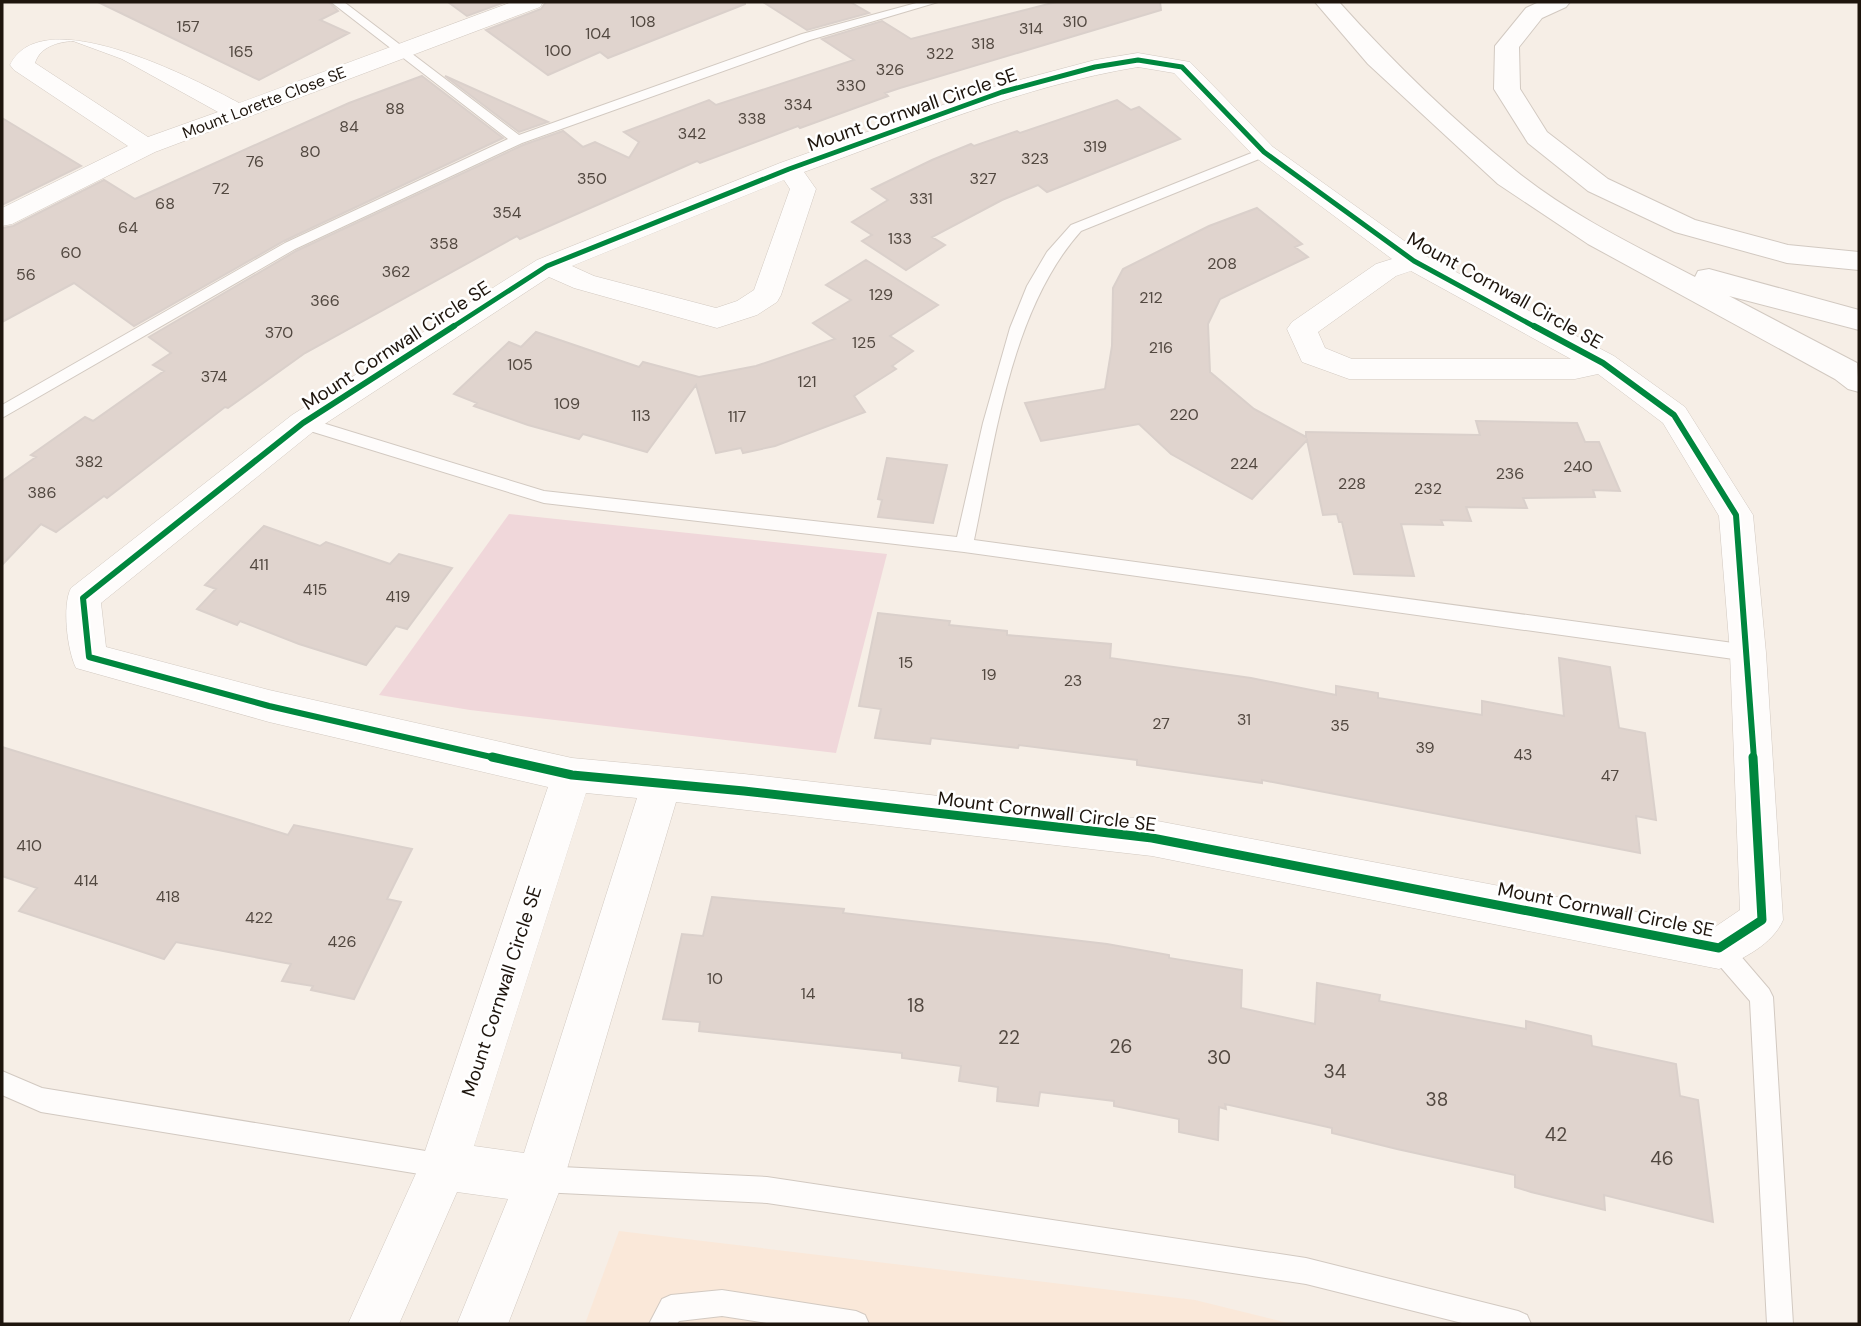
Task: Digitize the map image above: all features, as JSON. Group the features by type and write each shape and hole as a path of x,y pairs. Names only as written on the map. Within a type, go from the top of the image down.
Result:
{"highway":[{"path":"1327,2 1377,59 1508,178 1598,238 1846,371 1859,381"},
{"path":"1558,2 1534,13 1507,47 1507,89 1537,137 1598,184 1685,226 1787,254 1859,261"},
{"path":"1598,238 1740,289 1859,320"}],"street":[{"name":"Mount Lorette Close SE","path":"2,218 146,147 235,111 532,2"},
{"path":"146,147 22,65 27,50 44,39 73,34 100,39 235,111"},
{"name":"Mount Cornwall Circle SE","path":"1138,60 1182,67 1264,152 1414,261 1603,363 1674,415 1737,515 1748,653 1762,920 1719,948 1152,838 744,791 572,775 269,706 89,657 83,598 303,423 547,266 789,169 1002,92 1095,67 1138,60"},
{"path":"547,266 584,282 717,318 747,308 767,295 803,189 789,169"},
{"path":"1414,261 1386,270 1302,329 1313,355 1349,369 1575,369 1603,363"},
{"name":"Mount Cornwall Circle SE","path":"373,1324 444,1166 572,775"},
{"path":"483,1324 540,1179 661,785"},
{"path":"444,1166 540,1179"}],"lane":[{"path":"337,2 399,52 517,139"},
{"path":"2,412 290,246 517,139 806,37 932,2"},
{"path":"964,545 1020,318 1052,252 1064,237 1076,228 1264,152"},
{"path":"303,423 544,497 964,545 1748,653"},
{"path":"1719,948 1761,997 1780,1324"},
{"path":"2,1083 41,1100 444,1166"},
{"path":"540,1179 767,1190 1293,1268 1518,1324"},
{"path":"662,1324 671,1308 722,1303 856,1324"}],"shaded area":[{"path":"509,514 887,554 836,753 470,710 379,695"},
{"path":"619,1231 1195,1300 1292,1324 585,1324"}],"building":[{"path":"98,2 329,2 338,11 320,20 349,33 259,80"},
{"path":"448,2 505,2 467,16"},
{"path":"546,2 745,4 608,58 600,52 548,75 486,30 541,9"},
{"path":"763,2 850,2 869,13 807,30"},
{"path":"1056,2 1160,2 1161,10 885,93 888,96 700,163 697,161 520,239 517,236 305,353 228,408 225,407 107,498 104,496 56,532 41,524 2,565 2,481 36,457 31,455 85,417 93,421 164,371 153,365 171,353 149,337 296,251 523,145 563,131 583,147 595,142 629,158 639,142 624,132 709,100 716,105 854,60 822,39 882,21 911,39"},
{"path":"422,76 503,138 284,241 134,326 74,283 2,322 2,228 13,226 104,180 135,199 349,103"},
{"path":"445,76 548,122 519,132"},
{"path":"1117,100 1131,110 1139,107 1180,139 1047,192 1038,185 1002,200 932,237 945,245 906,270 862,241 872,235 852,222 888,200 872,189 932,160 971,144 974,146 1017,131 1020,133"},
{"path":"2,118 81,166 2,205"},
{"path":"1257,208 1302,244 1295,247 1308,257 1220,299 1208,324 1210,372 1254,409 1306,437 1306,432 1480,435 1476,421 1577,423 1585,442 1599,442 1620,491 1593,490 1595,497 1523,498 1527,508 1466,507 1471,521 1441,520 1443,525 1401,524 1414,576 1354,574 1342,522 1339,522 1337,514 1323,515 1307,440 1252,499 1171,454 1139,424 1041,441 1025,403 1105,389 1112,346 1113,288 1123,269 1209,226"},
{"path":"866,260 938,305 890,336 913,351 892,366 896,369 854,396 865,412 775,446 743,453 741,448 716,453 696,385 647,452 583,434 579,439 528,425 474,406 477,403 454,394 509,342 521,347 536,332 639,367 643,362 699,377 756,366 835,339 813,323 851,300 826,285"},
{"path":"887,458 947,465 933,523 878,517 882,500 878,499"},
{"path":"264,526 320,546 326,542 390,564 399,554 452,568 407,629 396,626 366,665 299,644 240,621 237,625 197,609 216,589 205,585"},
{"path":"878,613 950,621 949,625 1007,631 1007,635 1111,644 1110,658 1251,678 1336,695 1336,686 1378,693 1378,698 1482,715 1482,701 1564,716 1559,658 1610,667 1619,728 1645,733 1656,820 1636,816 1640,853 1262,780 1262,783 1137,765 1137,760 1019,745 1018,748 931,738 930,744 875,738 881,709 859,706"},
{"path":"2,747 288,835 294,825 412,849 387,899 401,902 354,999 311,990 313,986 282,981 291,964 176,942 164,959 19,911 37,888 2,876"},
{"path":"712,897 844,909 843,913 1107,944 1242,970 1241,1008 1315,1024 1317,983 1380,995 1379,1001 1526,1029 1526,1021 1591,1036 1592,1046 1676,1064 1680,1096 1698,1100 1713,1222 1604,1195 1605,1210 1515,1187 1515,1175 1397,1149 1332,1133 1332,1128 1225,1104 1226,1109 1219,1107 1218,1140 1179,1132 1179,1119 1114,1106 1114,1101 1040,1092 1038,1106 997,1101 998,1087 959,1081 961,1066 902,1058 902,1053 699,1031 700,1022 663,1019 682,934 703,936"}],"cycle path":[{"path":"1138,60 1182,67 1264,152 1414,261 1603,363 1674,415 1736,515 1748,653 1762,920 1719,948 1152,838 744,791 572,775 269,706 89,657 83,598 303,423 547,266 789,169 1002,92 1095,67 1138,60"}]}
